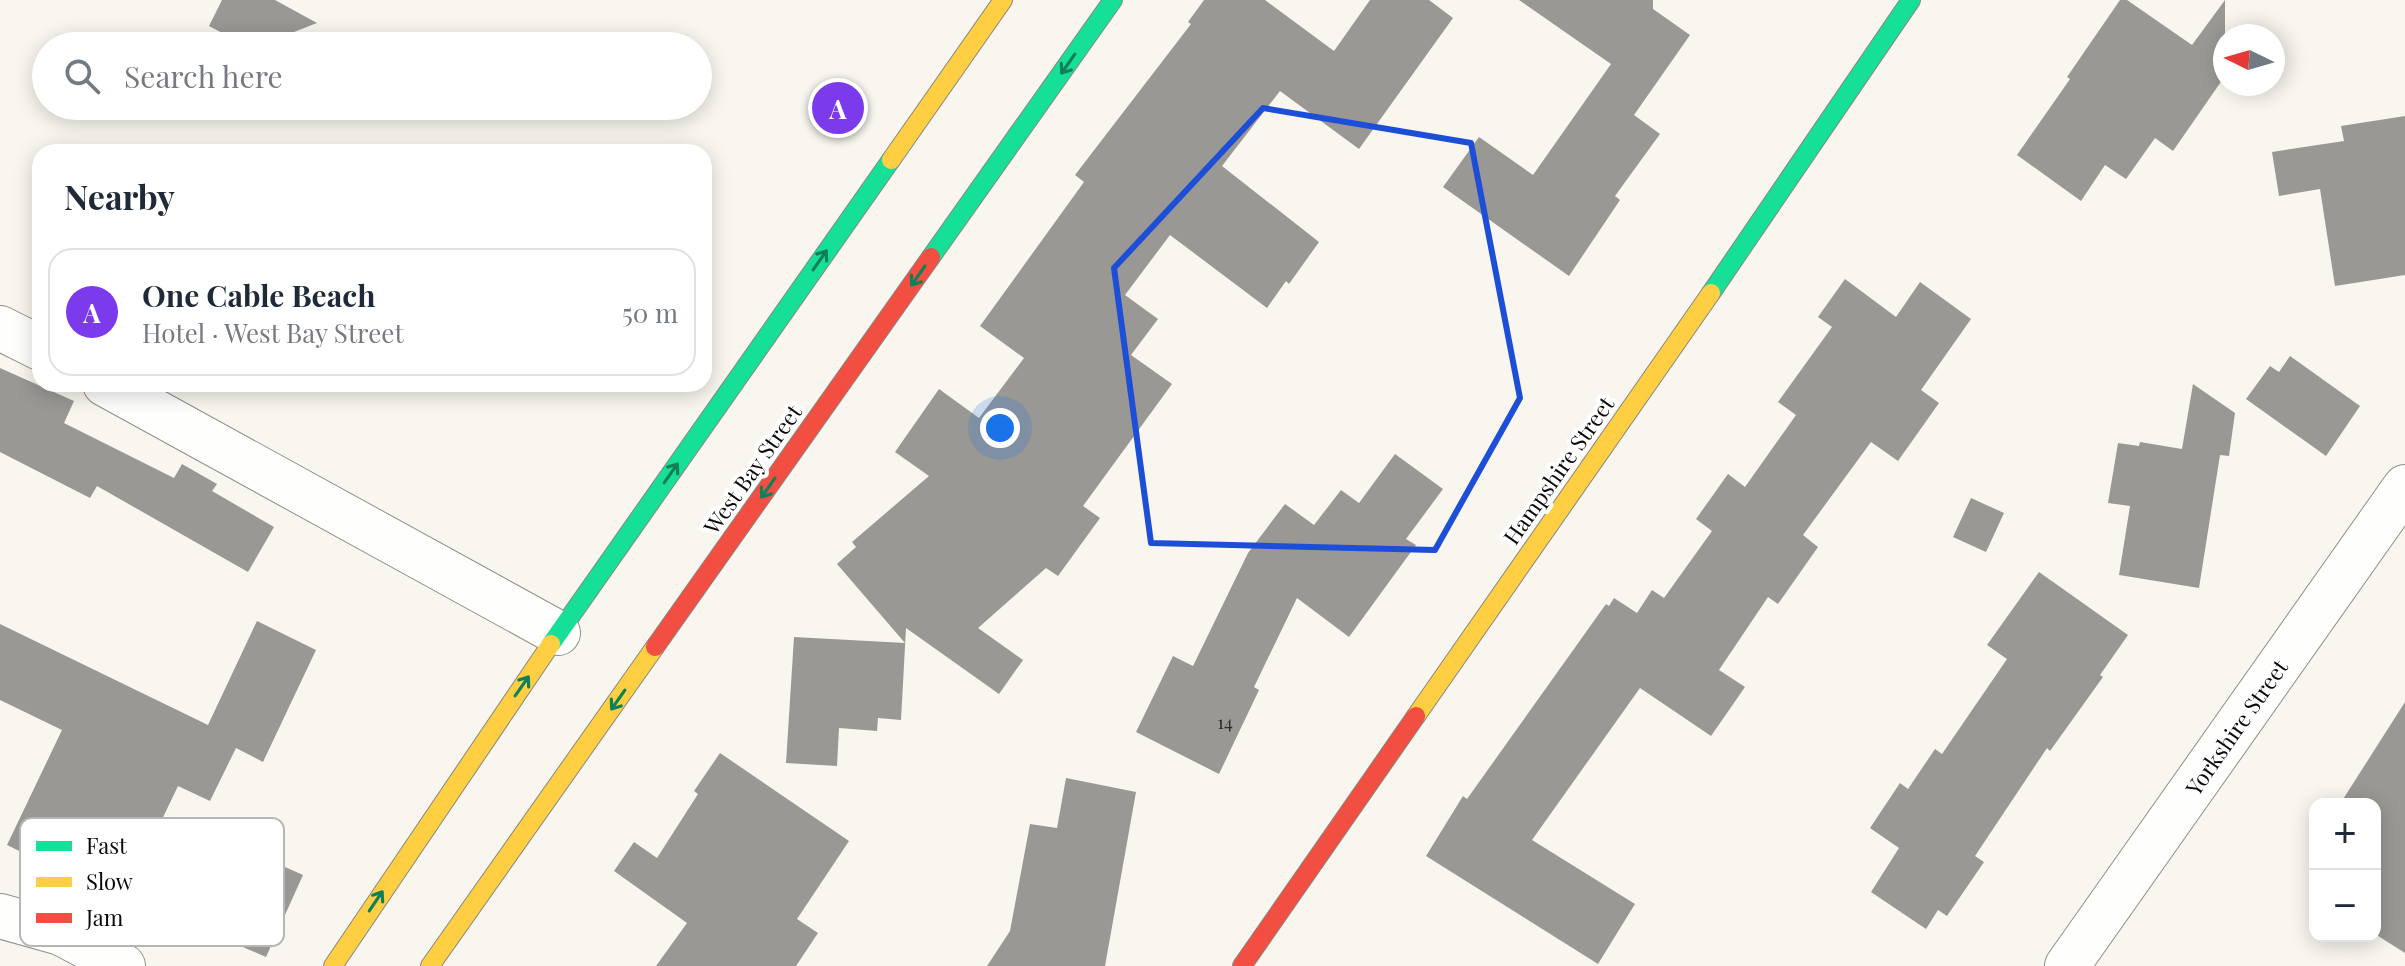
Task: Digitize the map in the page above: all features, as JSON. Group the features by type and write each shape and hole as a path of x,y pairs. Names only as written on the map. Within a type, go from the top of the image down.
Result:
{"main road":[{"path":"333,966 558,633 1003,0"},
{"name":"West Bay Street","path":"430,966 1113,0"},
{"name":"Hampshire Street","path":"1242,966 1797,169 1911,0"}],"street":[{"path":"0,328 32,344"},
{"path":"120,392 558,633"},
{"name":"Yorkshire Street","path":"2067,966 2405,487"},
{"path":"0,916 20,922"},
{"path":"85,946 123,966"}],"highlighted area":[{"path":"1263,108 1471,143 1520,398 1435,550 1151,543 1114,268"}],"building":[{"path":"222,0 275,0 317,23 294,32 220,32 209,26"},
{"path":"1204,0 1265,0 1334,51 1370,0 1429,0 1453,18 1359,149 1280,91 1222,166 1319,242 1289,284 1286,281 1267,308 1170,235 1125,295 1158,319 1131,355 1172,384 1083,506 1100,518 1058,576 1046,568 978,628 1023,660 999,694 906,628 901,720 878,718 877,731 839,728 837,766 786,763 794,637 905,643 837,564 856,547 852,542 929,476 895,452 939,389 979,418 1024,358 980,326 1084,182 1075,175 1191,24 1188,22"},
{"path":"1519,0 1653,0 1653,9 1690,35 1634,115 1660,134 1615,196 1620,200 1569,276 1443,187 1479,137 1533,175 1611,64"},
{"path":"2120,0 2127,0 2192,45 2225,0 2225,24 2213,24 2213,93 2173,151 2155,138 2126,179 2105,165 2081,201 2017,155 2070,79 2067,77"},
{"path":"2405,116 2405,275 2335,286 2320,189 2279,196 2272,152 2344,141 2341,126"},
{"path":"1845,279 1896,317 1920,282 1971,319 1921,390 1939,403 1898,461 1871,442 1803,535 1818,547 1778,604 1768,597 1719,670 1745,687 1711,736 1640,688 1532,840 1635,904 1598,964 1426,856 1463,796 1467,799 1606,604 1609,606 1614,598 1637,613 1652,590 1664,598 1712,531 1696,519 1728,474 1745,487 1796,415 1778,402 1832,327 1818,317"},
{"path":"2290,356 2360,406 2326,456 2246,399 2270,366 2279,372"},
{"path":"0,368 32,382 32,392 54,392 74,401 64,423 174,478 182,464 217,484 212,491 274,527 248,572 97,486 90,498 0,452"},
{"path":"2193,384 2235,413 2229,456 2220,455 2199,588 2119,575 2130,506 2108,503 2118,443 2139,446 2140,442 2182,449"},
{"path":"1395,454 1443,489 1406,539 1416,545 1349,637 1297,598 1254,687 1259,690 1219,774 1136,732 1173,656 1193,666 1248,553 1285,504 1314,525 1341,490 1359,503"},
{"path":"1971,498 2004,513 1986,552 1953,537"},
{"path":"2039,572 2128,635 2100,675 2103,677 2050,751 2047,748 1975,856 1984,862 1947,916 1938,910 1926,929 1871,892 1899,848 1870,828 1900,783 1908,789 1935,749 1942,754 2007,659 1987,645"},
{"path":"257,621 316,650 263,762 236,748 210,801 178,786 163,818 20,818 20,851 7,845 62,730 0,700 0,624 208,725"},
{"path":"2405,702 2405,953 2381,938 2381,798 2344,798"},
{"path":"720,753 849,841 797,919 818,933 796,966 656,966 687,923 614,871 634,842 657,858 698,794 694,791"},
{"path":"1066,778 1136,792 1105,966 987,966 1010,931 1030,824 1057,828"},
{"path":"284,867 303,875 284,917"},
{"path":"241,946 271,946 266,957"}],"traffic: fast":[{"path":"931,257 1113,0"},
{"path":"1711,293 1911,0"},
{"path":"551,644 891,160"}],"traffic: slow":[{"path":"891,160 1003,0"},
{"path":"1416,716 1711,293"},
{"path":"333,966 551,644"},
{"path":"430,966 655,647"}],"traffic: jam":[{"path":"655,647 931,257"},
{"path":"1242,966 1416,716"}],"place":[{"name":"One Cable Beach","path":"838,108"}]}
